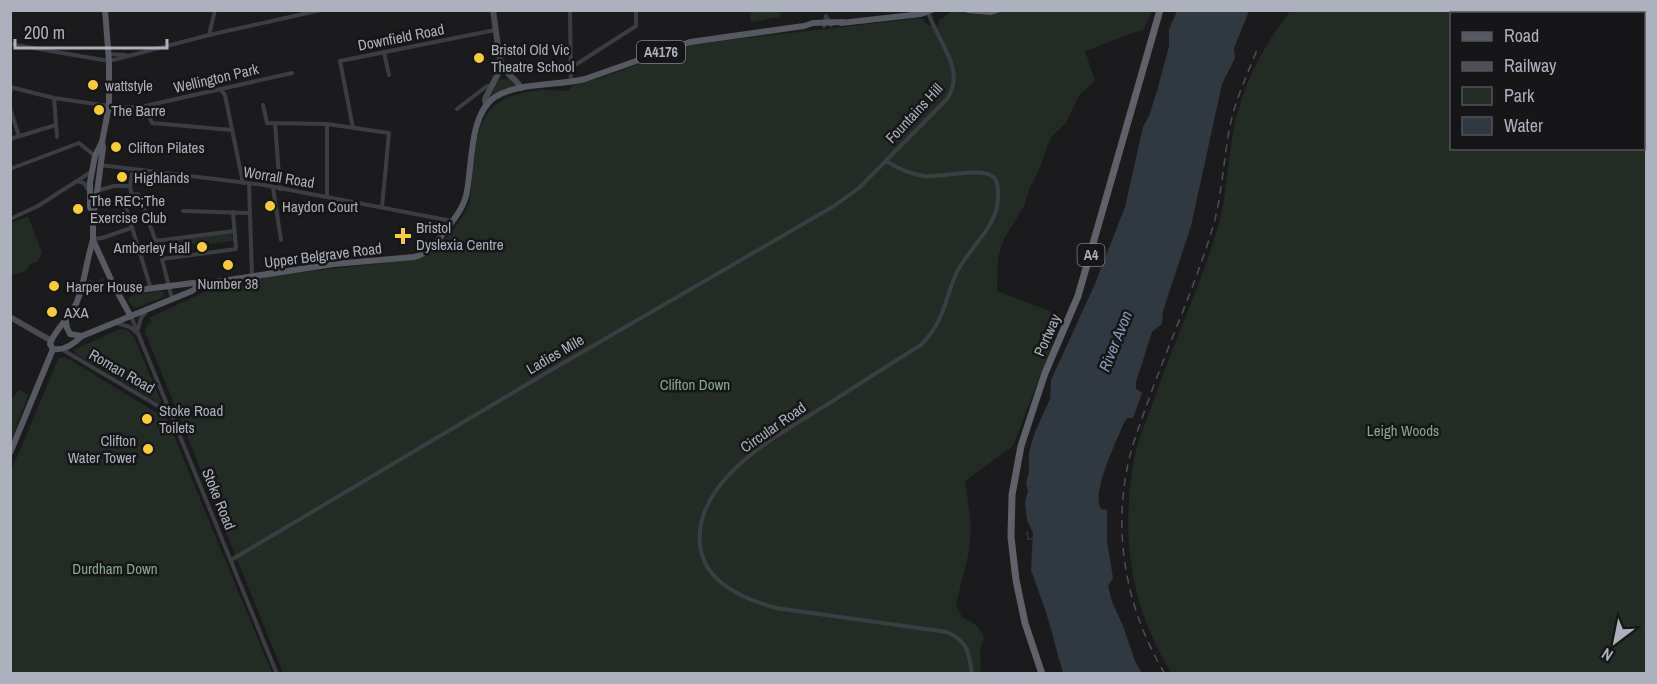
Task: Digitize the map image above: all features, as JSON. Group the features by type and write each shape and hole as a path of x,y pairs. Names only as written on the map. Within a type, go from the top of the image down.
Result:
{"highway":[{"name":"Portway","path":"1042,674 1025,622 1016,580 1011,537 1012,495 1021,446 1045,373 1078,296 1160,10"}],"main road":[{"path":"93,192 92,172 95,156 102,142 109,107 109,57 105,10"},
{"path":"493,10 501,59 507,74 519,83 521,88"},
{"path":"968,10 991,12 997,10"},
{"name":"A4176","path":"486,105 507,92 571,82 608,72 690,42 805,26 827,20 843,22 930,11"},
{"path":"486,105 485,99 501,69 501,59"},
{"name":"Upper Belgrave Road","path":"113,284 131,291 418,256 430,250 461,209 466,197 477,122 486,105"},
{"path":"10,453 51,345 76,303 88,265 93,240 93,213 90,207 100,165 102,142"},
{"path":"93,240 130,315"},
{"path":"88,265 97,262 105,267"},
{"name":"Upper Belgrave Road","path":"61,349 82,336 192,291 202,284"},
{"path":"10,317 51,345 61,349"},
{"path":"66,321 70,334 82,336"}],"street":[{"path":"209,35 215,10"},
{"path":"10,44 109,57 125,56 321,10"},
{"path":"570,10 571,82"},
{"path":"572,67 636,26 636,10"},
{"name":"Fountains Hill","path":"886,161 953,91 955,73 930,11"},
{"name":"Downfield Road","path":"353,128 340,61 495,30"},
{"path":"384,52 389,75"},
{"name":"Wellington Park","path":"11,87 54,98 109,107 145,106 292,74"},
{"path":"457,109 487,86 492,86"},
{"path":"10,94 11,87"},
{"path":"221,90 225,95 243,183"},
{"path":"54,98 57,137"},
{"path":"263,105 267,123 327,124 390,135 382,207"},
{"path":"145,106 152,123 232,130"},
{"path":"10,108 19,136"},
{"path":"275,123 280,189"},
{"path":"327,124 327,196"},
{"path":"10,139 56,125"},
{"path":"10,169 79,143 95,156"},
{"name":"Ladies Mile","path":"231,560 551,370 834,206 859,188 886,161"},
{"name":"Circular Road","path":"886,161 903,170 923,176 982,172 992,176 998,186 999,200 993,221 985,235 964,259 940,320 927,339 766,443 731,473 708,503 701,519 699,535 701,552 706,565 726,586 742,597 758,603 776,608 947,632 961,640 966,647 970,655 972,674"},
{"name":"Worrall Road","path":"100,165 249,183 453,221"},
{"path":"10,219 38,206 92,172"},
{"path":"132,174 130,186 132,195"},
{"path":"77,181 84,183 93,192 114,186 130,186"},
{"path":"249,183 252,276"},
{"path":"273,188 281,240"},
{"path":"151,288 125,204 132,195 138,194 162,259 172,299"},
{"path":"183,211 249,213"},
{"path":"162,259 236,249 232,212"},
{"path":"93,240 131,228"},
{"path":"155,241 234,231"},
{"path":"116,322 138,332 141,318 148,309"},
{"name":"Stoke Road","path":"130,315 278,674"},
{"name":"Roman Road","path":"61,349 171,413"}],"green space":[{"path":"750,10 781,11 779,17 751,22"},
{"name":"Leigh Woods","path":"1291,10 1646,11 1646,673 1172,674 1147,624 1138,599 1133,573 1128,521 1133,465 1141,434 1217,230 1237,115 1247,83 1262,53"},
{"name":"Clifton Down","path":"952,11 1152,11 1144,29 1085,51 1095,81 1080,94 1066,123 1052,136 1024,206 1004,239 998,257 997,291 1063,316 1013,446 965,481 971,525 969,552 956,604 962,617 978,627 984,637 980,651 981,673 283,673 145,332 147,325 151,323 149,318 215,287 285,274 420,259 427,255 450,234 467,208 477,142 481,126 488,113 500,102 517,94 543,90 568,91 574,85 609,75 694,44 912,19 923,19 928,25 938,26 939,20"},
{"path":"508,79 515,85 491,95 499,80"},
{"path":"28,216 42,253 37,262 30,264 26,271 11,275 11,223"},
{"path":"232,233 233,241 210,244 209,241 167,248 166,244 169,244 169,241"},
{"path":"103,277 105,287 87,294 88,279 96,282"},
{"path":"161,291 164,293 163,297 136,308 128,299 133,295"},
{"path":"119,329 125,329 133,335 161,401 159,403 76,354 74,350"},
{"name":"Durdham Down","path":"65,357 167,419 272,673 11,673 11,471 57,362 59,358"},
{"path":"19,390 28,395 11,441 11,400"}],"water":[{"name":"River Avon","path":"1177,11 1249,11 1234,48 1235,58 1222,84 1191,226 1163,311 1162,324 1152,332 1136,382 1136,389 1142,393 1133,418 1127,418 1123,425 1099,491 1101,509 1107,510 1107,541 1113,578 1108,586 1135,661 1142,673 1063,673 1046,612 1031,570 1033,533 1027,520 1025,502 1028,491 1026,483 1029,472 1029,452 1050,399 1051,380 1095,284 1125,207 1143,127 1149,116 1169,46 1169,29"}],"waterway":[{"path":"1027,532 1028,539 1032,539"}],"railway":[{"path":"1165,674 1141,626 1133,601 1123,549 1123,495 1136,436 1212,230 1231,121 1257,50"}],"place":[{"name":"Bristol Old Vic Theatre School","path":"479,58"},
{"name":"wattstyle","path":"93,85"},
{"name":"The Barre","path":"99,110"},
{"name":"Clifton Pilates","path":"116,147"},
{"name":"Highlands","path":"122,177"},
{"name":"Haydon Court","path":"270,206"},
{"name":"The REC;The Exercise Club","path":"78,209"},
{"name":"Bristol Dyslexia Centre","path":"403,236"},
{"name":"Amberley Hall","path":"202,247"},
{"name":"Number 38","path":"228,265"},
{"name":"Harper House","path":"54,286"},
{"name":"AXA","path":"52,312"},
{"name":"Stoke Road Toilets","path":"147,419"},
{"name":"Clifton Water Tower","path":"148,449"}]}
